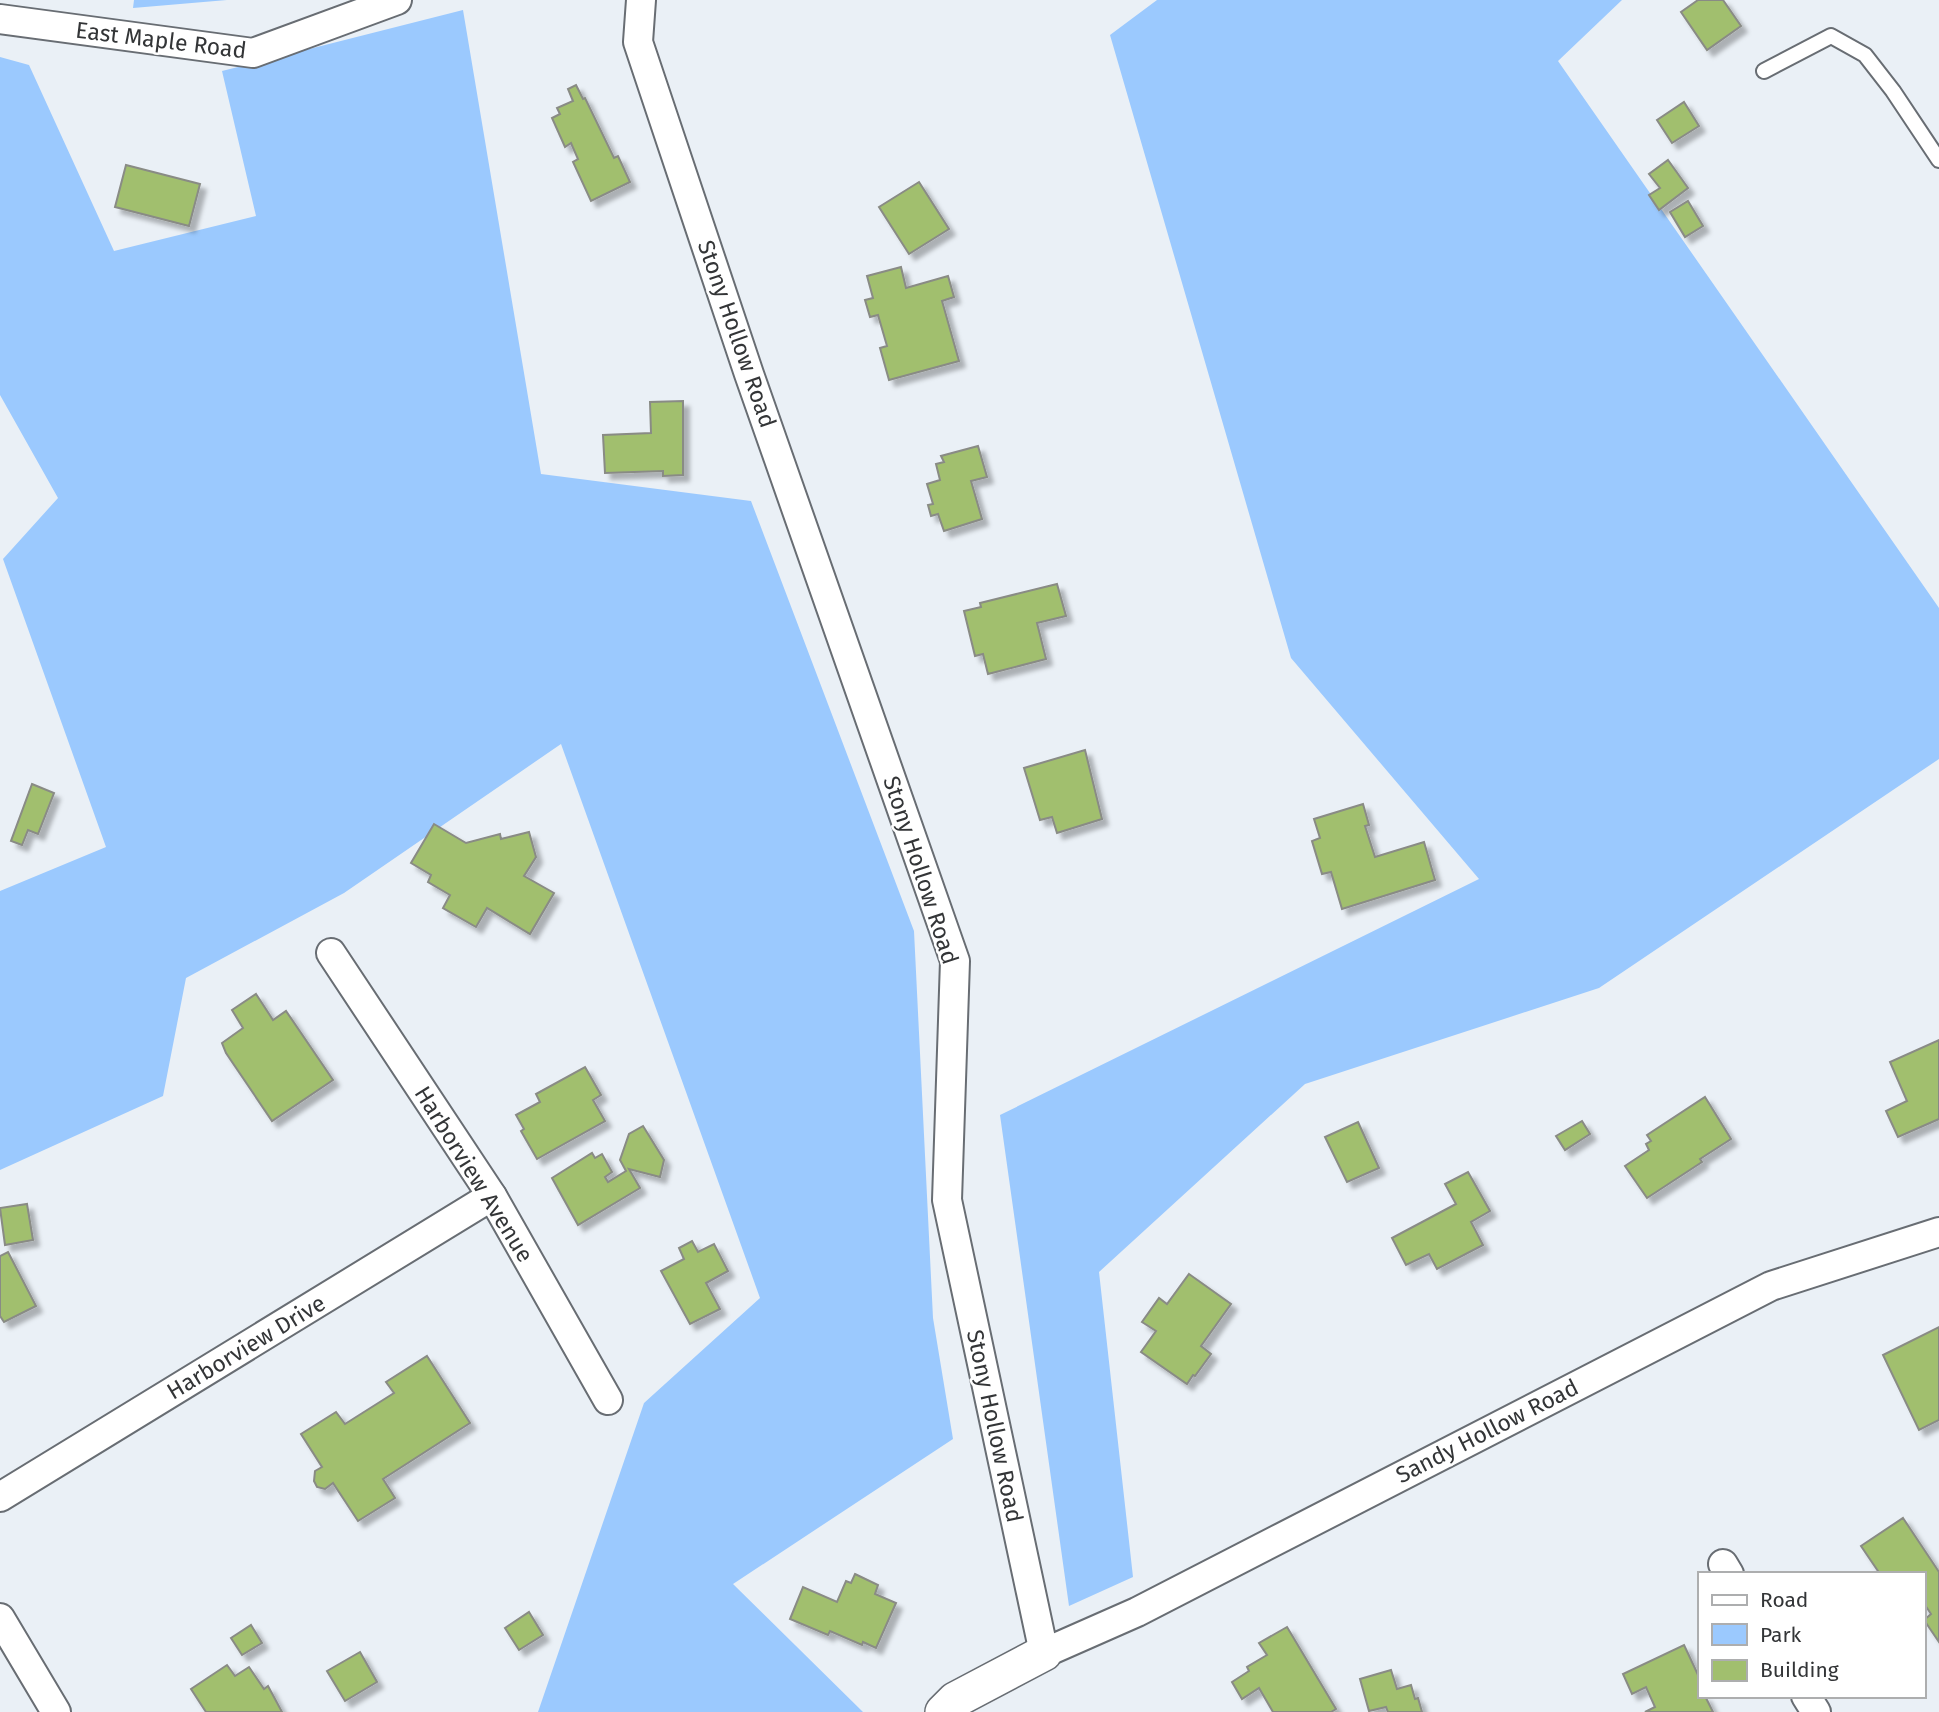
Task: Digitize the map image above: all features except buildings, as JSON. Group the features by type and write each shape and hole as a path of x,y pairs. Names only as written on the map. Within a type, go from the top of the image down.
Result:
{"street":[{"name":"East Maple Road","path":"0,19 253,53 397,0"},
{"name":"Stony Hollow Road","path":"641,0 638,42 749,374 955,961 947,1200 1044,1653"},
{"name":"Harborview Avenue","path":"331,953 492,1196 608,1400"},
{"name":"Harborview Drive","path":"0,1497 492,1196"},
{"name":"Sandy Hollow Road","path":"1044,1653 1137,1612 1771,1286 1939,1232"},
{"path":"0,1618 56,1712"},
{"path":"943,1712 955,1700 1044,1653"}],"lane":[{"path":"1764,71 1831,36 1865,55 1893,91 1939,160"}],"green space":[{"path":"134,0 227,0 133,8"},
{"path":"1157,0 1622,0 1558,61 1939,608 1939,759 1599,988 1305,1084 1099,1272 1133,1577 1069,1606 1000,1115 1479,879 1291,658 1110,35"},
{"path":"463,10 541,474 751,501 914,931 933,1318 953,1439 733,1584 863,1712 538,1712 644,1403 760,1298 561,744 344,893 186,978 163,1096 0,1170 0,891 106,847 3,559 58,498 0,395 0,57 29,65 114,251 256,216 222,71"}]}
